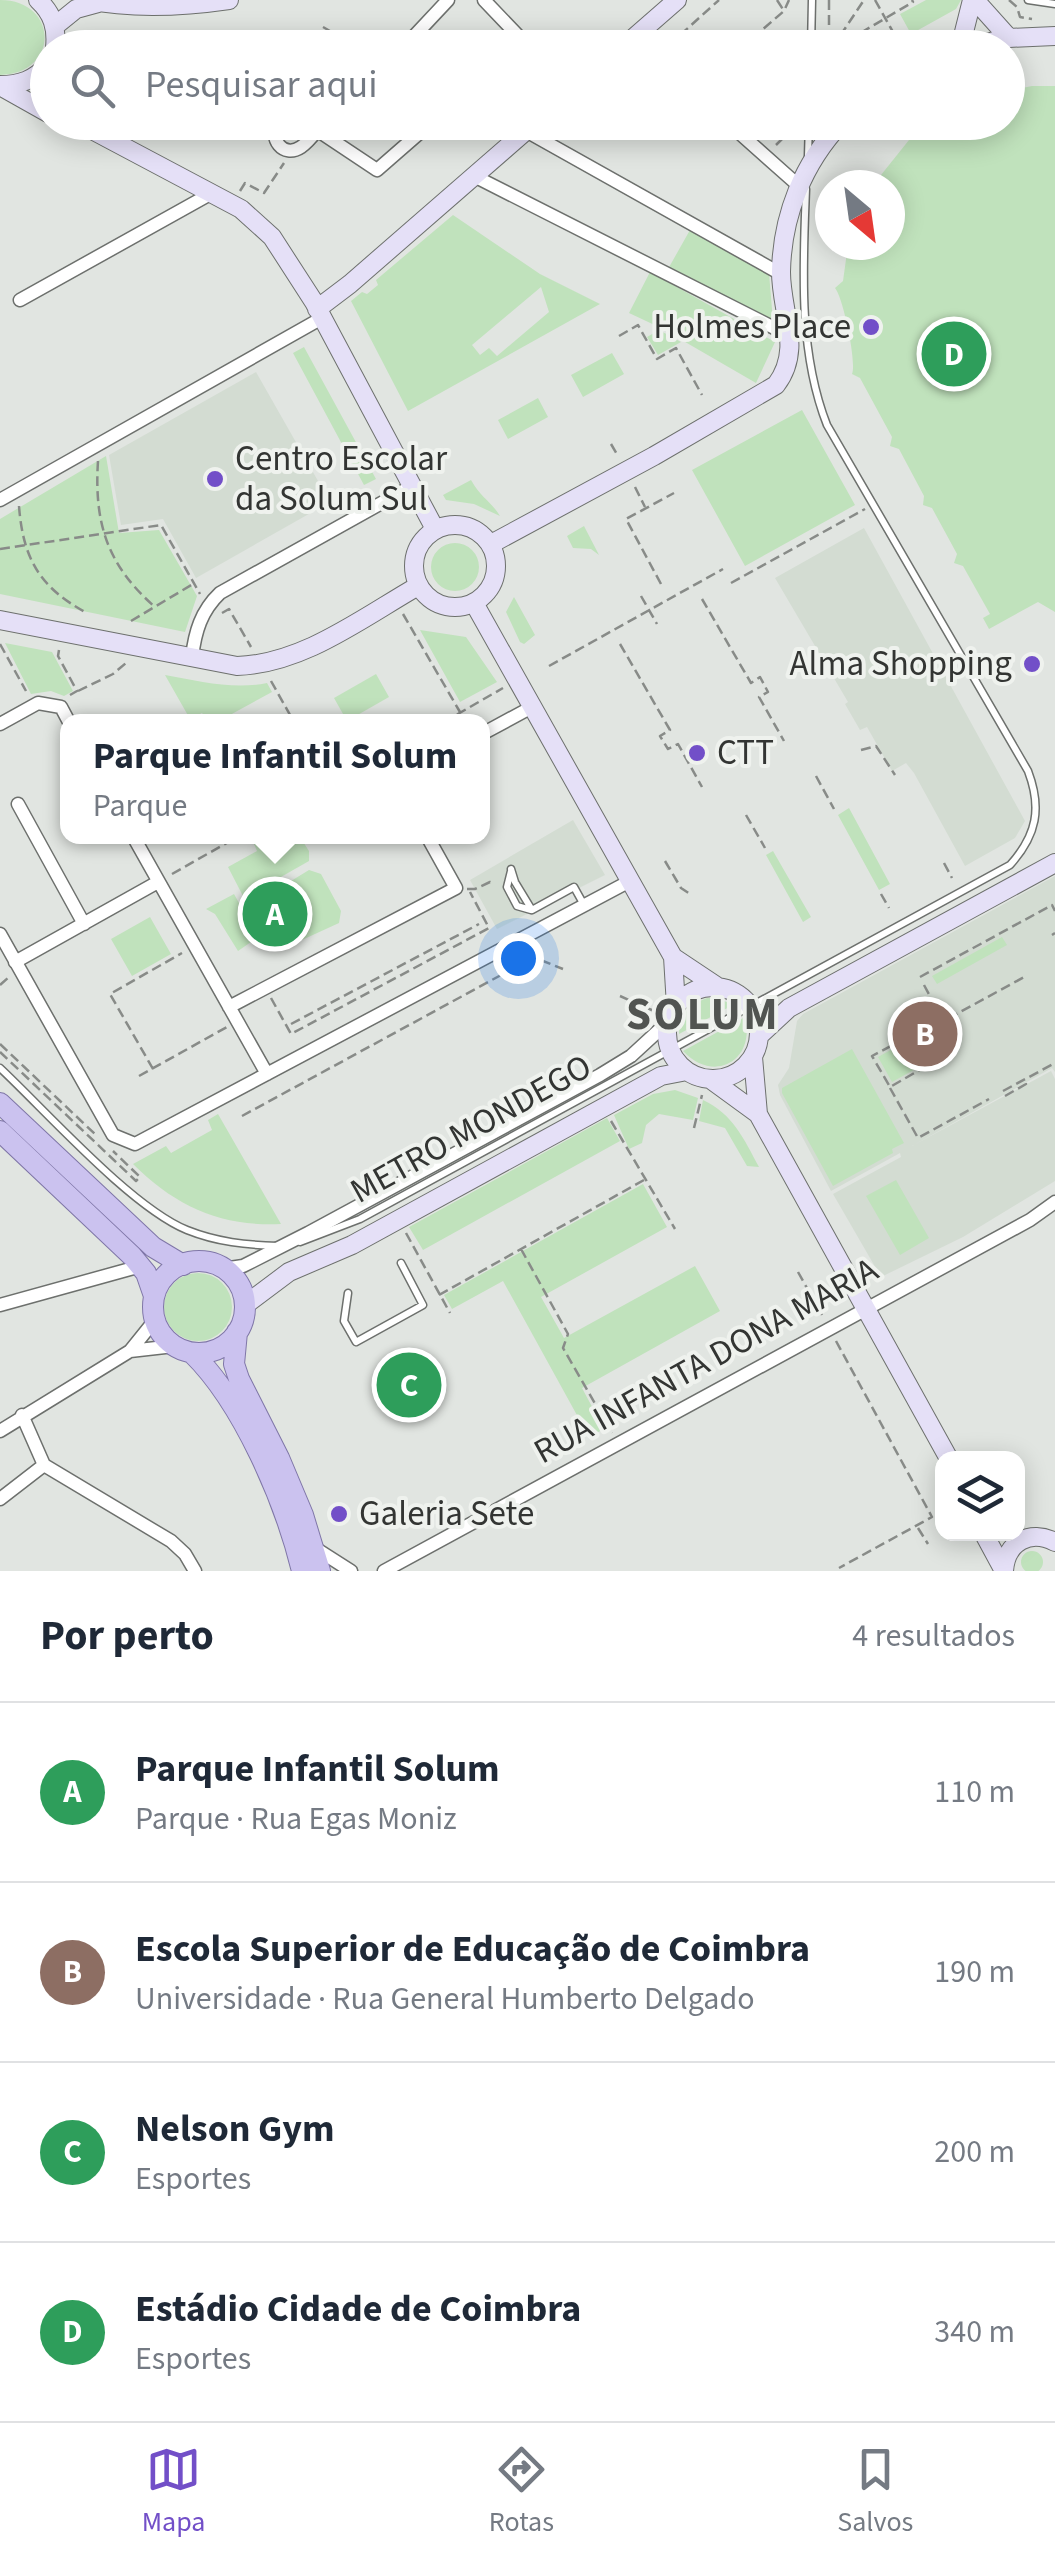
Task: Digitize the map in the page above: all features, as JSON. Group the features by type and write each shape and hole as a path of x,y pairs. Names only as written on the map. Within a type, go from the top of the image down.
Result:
{"main road":[{"path":"38,0 48,9 55,30"},
{"path":"55,26 92,1 168,6 230,0"},
{"path":"647,30 677,0"},
{"path":"974,0 1002,30"},
{"path":"966,30 974,0"},
{"path":"1025,37 1055,36"},
{"path":"0,85 18,85 30,80"},
{"path":"0,85 30,102"},
{"path":"111,140 241,210 272,237 320,313 435,529"},
{"path":"320,313 516,140"},
{"path":"490,544 776,385 786,373 790,354 781,274 786,230 798,186 828,140"},
{"path":"460,524 482,534 490,544 496,557 492,583 474,603 448,606 435,602 418,586 413,560 424,537 435,529 460,524"},
{"path":"0,620 236,666 280,661 418,586"},
{"path":"474,603 673,957 718,987 739,994 756,1014 760,1035"},
{"path":"945,1451 758,1114 753,1057 760,1035 788,1008 1055,863"},
{"path":"673,957 666,1013 670,1049 706,1087 758,1114"},
{"path":"666,1013 692,991 718,987"},
{"path":"706,1087 735,1074 753,1057"},
{"path":"245,1305 288,1272 384,1228 661,1076 687,1071"},
{"path":"0,1103 153,1247 182,1265"},
{"path":"0,1130 141,1266 154,1296 155,1320 166,1339 218,1380 252,1440 302,1571"},
{"path":"154,1296 166,1276 182,1265 203,1262 223,1268 238,1284 245,1305 237,1332 234,1364 238,1378 279,1458 313,1547 329,1567"},
{"path":"183,1349 213,1351 237,1332"},
{"path":"1025,1537 1052,1538"},
{"path":"988,1541 1004,1571"},
{"path":"1004,1571 1013,1541"}],"street":[{"path":"420,30 448,0"},
{"path":"484,0 509,30"},
{"path":"275,140 281,148 294,150 308,140"},
{"path":"339,140 377,170 411,140"},
{"path":"553,140 781,274"},
{"path":"746,140 798,186"},
{"path":"474,176 790,336"},
{"path":"20,300 212,193"},
{"path":"0,500 320,313"},
{"path":"192,657 199,624 207,606 220,593 412,486"},
{"path":"0,724 34,705 61,707 64,714"},
{"path":"490,730 532,707"},
{"path":"18,804 84,924"},
{"path":"137,844 267,1074"},
{"path":"229,1007 456,888 432,844"},
{"path":"0,934 112,1136 135,1144 630,881"},
{"path":"16,962 158,882"},
{"path":"223,1268 243,1266 282,1246 600,1074 630,1056 666,1013"},
{"name":"RUA INFANTA DONA MARIA","path":"384,1571 1030,1220 1055,1202"},
{"path":"0,1305 141,1266"},
{"path":"0,1431 130,1351 155,1320"},
{"path":"130,1351 183,1349"},
{"path":"22,1414 44,1466 171,1541 185,1554 194,1571"},
{"path":"0,1499 44,1466"},
{"path":"329,1567 351,1571"}],"lane":[{"path":"812,0 812,30"},
{"path":"1028,0 1055,4"},
{"name":"METRO MONDEGO","path":"0,1068 113,1175 183,1228 222,1241 282,1246 316,1239 360,1219 1010,865 1024,849 1034,828 1036,793 1028,771 872,504 816,397 803,275 808,140"},
{"path":"511,870 532,910 574,887 584,904"},
{"path":"348,1293 344,1321 356,1342 424,1305 401,1263"}],"path":[{"path":"686,30 719,0"},
{"path":"776,0 784,11"},
{"path":"762,30 784,11 789,0"},
{"path":"829,0 831,30"},
{"path":"844,30 864,0 874,0 893,30"},
{"path":"864,30 912,0"},
{"path":"1009,0 1018,7 1020,17 1038,20"},
{"path":"323,27 328,30"},
{"path":"774,140 778,143"},
{"path":"770,152 781,140"},
{"path":"245,183 264,193 294,150"},
{"path":"618,336 638,324 658,359 676,348 702,395"},
{"path":"611,444 621,462"},
{"path":"99,454 97,511 104,534 125,577 156,607"},
{"path":"634,487 646,508"},
{"path":"661,584 626,519 674,493"},
{"path":"18,499 26,545 43,582 59,598 87,613"},
{"path":"731,583 872,504"},
{"path":"0,549 161,525 200,595"},
{"path":"549,666 723,569"},
{"path":"131,621 194,584"},
{"path":"641,596 657,624"},
{"path":"702,599 750,683 760,677 768,692 759,697 784,740"},
{"path":"395,600 460,712"},
{"path":"213,618 229,609 252,648"},
{"path":"0,642 34,705"},
{"path":"620,644 670,730 660,736 668,749 678,744 702,787"},
{"path":"59,650 58,656 77,691"},
{"path":"61,707 63,699 113,674 126,663"},
{"path":"457,714 517,680"},
{"path":"271,682 289,714"},
{"path":"862,750 876,746 895,775"},
{"path":"816,776 834,809"},
{"path":"746,815 765,848"},
{"path":"158,882 225,844"},
{"path":"666,861 681,888 690,894"},
{"path":"944,863 952,878"},
{"path":"475,890 490,882 495,884"},
{"path":"276,1006 291,1034 489,928 468,889"},
{"path":"881,894 889,908"},
{"path":"920,978 1052,905 1055,911"},
{"path":"291,1024 479,924"},
{"path":"529,944 536,956 563,969"},
{"path":"153,1069 110,994 195,946"},
{"path":"242,1116 536,956"},
{"path":"908,1041 1026,976"},
{"path":"924,985 944,1021"},
{"path":"620,996 666,1013"},
{"path":"139,1076 238,1022"},
{"path":"890,1087 923,1068 906,1038 872,1056 918,1138 988,1099"},
{"path":"0,1044 140,1177 136,1181 0,1052"},
{"path":"1004,1094 1055,1063"},
{"path":"694,1128 706,1087"},
{"path":"608,1115 675,1229"},
{"path":"439,1295 644,1180"},
{"path":"402,1227 450,1314"},
{"path":"520,1249 568,1334 563,1348 617,1444"},
{"path":"798,1272 823,1316"},
{"path":"835,1340 932,1517 840,1568"},
{"path":"917,1525 928,1544"}],"shaded area":[{"name":"Centro Escolar da Solum Sul","path":"256,372 330,502 196,578 163,519 121,525 109,455"},
{"path":"864,528 1025,821 1015,838 965,866 914,773 906,763 892,771 867,727 860,730 845,704 848,702 775,578"},
{"path":"573,820 605,875 497,929 470,880"},
{"path":"1055,876 1055,1072 1052,1068 912,1146 1051,1071 1055,1079 1055,1181 963,1237 881,1277 833,1194 901,1157 900,1153 831,1191 778,1085 789,1068 797,1021 803,1014"}],"green space":[{"path":"0,0 19,3 33,12 44,30 30,30 30,65 0,75"},
{"path":"926,0 961,0 956,9 918,30 909,30 900,14"},
{"path":"1055,86 1055,612 1038,602 989,629 983,618 990,614 963,566 954,563 957,554 932,508 923,505 924,496 899,449 890,446 892,437 860,378 852,374 848,330 835,288 843,281 846,260 905,260 905,170 885,170 909,140 1025,140 1025,87"},
{"path":"453,215 540,274 600,304 408,411 351,301 378,285 376,280","holes":["541,287 549,312 497,356 489,348 480,355 472,345"]},
{"path":"690,230 769,273 773,321 668,269"},
{"path":"650,272 775,342 756,383 629,313"},
{"path":"659,330 681,342 658,355 647,337"},
{"path":"304,347 376,479 364,485 293,353"},
{"path":"612,353 624,374 583,397 571,375"},
{"path":"538,398 548,417 508,439 498,420"},
{"path":"802,410 855,505 745,566 692,470"},
{"path":"106,456 119,533 159,530 197,596 185,632 0,594 0,519"},
{"path":"471,480 500,516 474,504 446,500 443,495"},
{"path":"584,526 599,555 591,549 573,548 567,536"},
{"path":"455,543 472,550 479,567 472,584 455,591 438,584 431,567 438,550"},
{"path":"514,597 535,635 524,644 506,612"},
{"path":"420,630 466,637 497,682 460,702"},
{"path":"5,643 52,652 73,691 64,696 51,691 31,694"},
{"path":"376,674 389,697 359,714 343,714 334,698"},
{"path":"165,675 229,685 267,683 272,692 232,714 187,714"},
{"path":"849,808 890,884 879,890 838,815"},
{"path":"254,844 304,844 309,861 244,898 228,867 257,851"},
{"path":"773,851 811,917 803,922 766,855"},
{"path":"309,870 321,874 341,911 339,923 291,945 269,949 267,943 309,918 291,881"},
{"path":"234,894 258,937 238,951 215,914 206,909"},
{"path":"279,898 290,919 271,929 260,909"},
{"path":"150,917 171,954 132,976 111,939"},
{"path":"1002,937 1007,945 937,984 932,976"},
{"path":"707,998 733,1005 679,1034 687,1011"},
{"path":"745,1017 744,1046 730,1063 707,1066 683,1051"},
{"path":"905,1042 919,1067 892,1082 878,1057"},
{"path":"852,1049 904,1143 833,1186 782,1088"},
{"path":"675,1090 698,1098 693,1120 659,1114 646,1125 642,1143 629,1149 614,1115 653,1094"},
{"path":"703,1100 730,1120 759,1167 747,1166 725,1128 699,1121"},
{"path":"218,1114 281,1224 238,1222 200,1211 165,1192 133,1164 166,1146 171,1153 212,1130 208,1120"},
{"path":"607,1118 620,1141 423,1250 409,1227"},
{"path":"896,1180 929,1238 900,1255 866,1196"},
{"path":"643,1184 667,1227 541,1297 564,1338 695,1266 720,1311 582,1388 604,1429 589,1437 503,1281 452,1309 444,1295"},
{"path":"198,1273 211,1275 222,1283 230,1294 230,1320 222,1331 211,1339 198,1341 185,1339 174,1331 166,1320 164,1307 166,1294 174,1283 185,1275"},
{"path":"1028,1551 1036,1551 1043,1558 1039,1571 1025,1571 1021,1566 1021,1558"}],"place":[{"name":"Holmes Place","path":"871,327"},
{"name":"Estádio Cidade de Coimbra","path":"954,354"},
{"name":"Centro Escolar da Solum Sul","path":"215,479"},
{"name":"Alma Shopping","path":"1032,664"},
{"name":"CTT","path":"697,753"},
{"name":"Parque Infantil Solum","path":"275,914"},
{"name":"Escola Superior de Educação de Coimbra","path":"925,1034"},
{"name":"Nelson Gym","path":"409,1385"},
{"name":"Galeria Sete","path":"339,1514"}],"district":[{"name":"SOLUM","path":"703,1015"}]}
